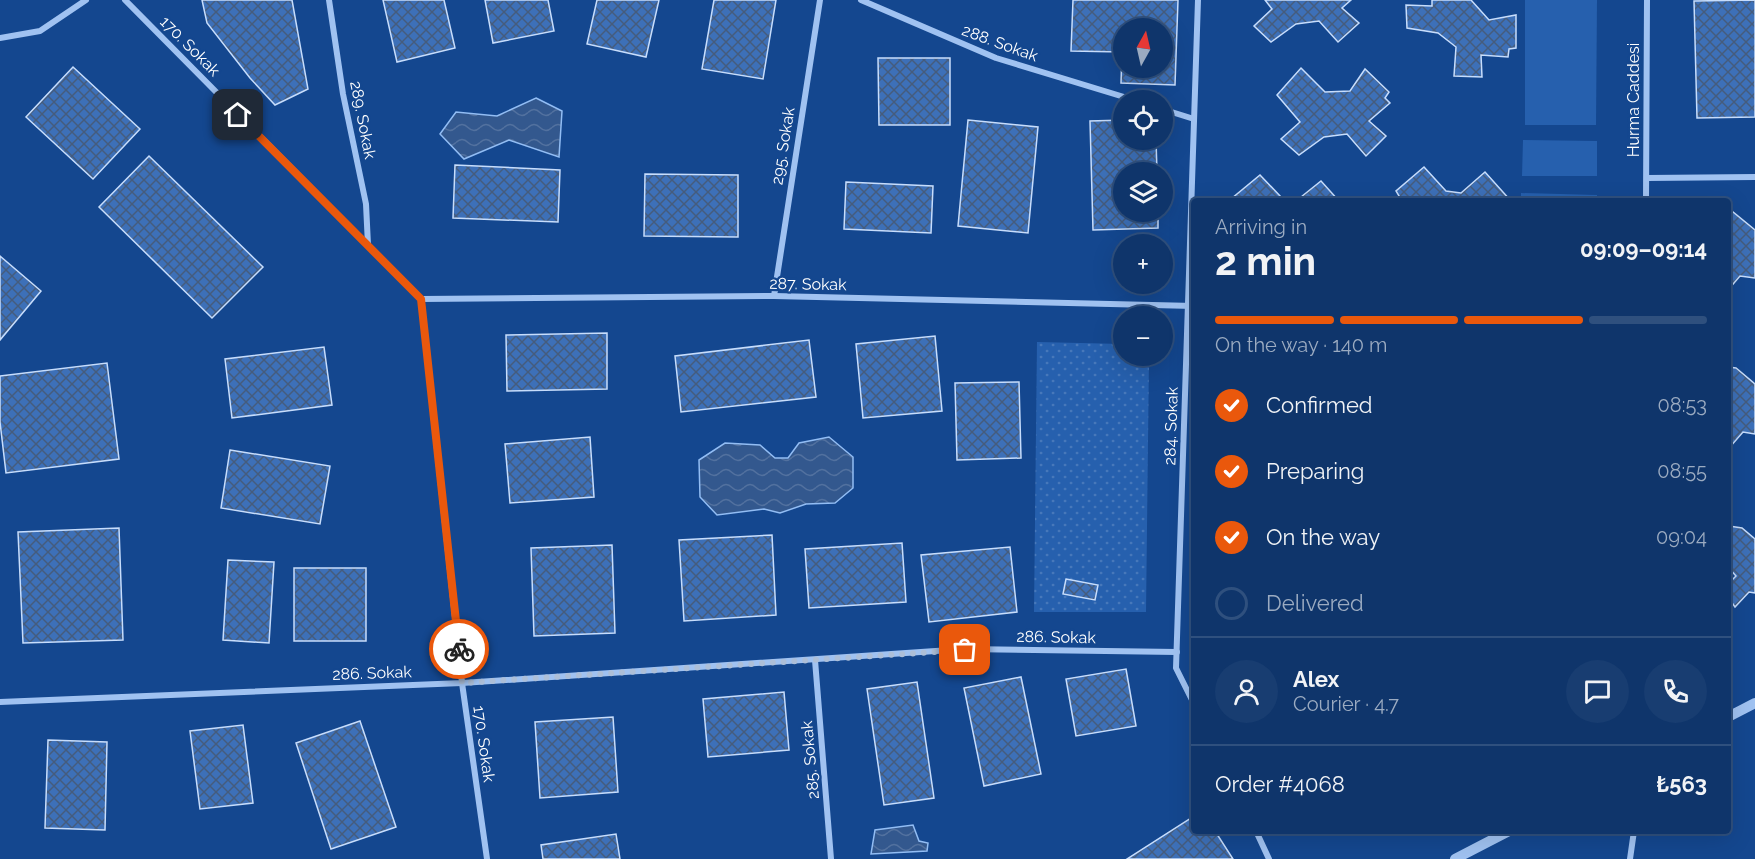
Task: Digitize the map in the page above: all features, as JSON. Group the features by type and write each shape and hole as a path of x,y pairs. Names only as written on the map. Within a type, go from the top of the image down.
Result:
{"street":[{"path":"0,38 40,31 86,0"},
{"name":"170. Sokak","path":"125,0 421,299 462,683 487,859"},
{"name":"289. Sokak","path":"329,0 343,94 366,204 368,246"},
{"name":"295. Sokak","path":"774,296 820,0"},
{"name":"288. Sokak","path":"861,0 996,58 1113,94"},
{"name":"284. Sokak","path":"1193,198 1198,0"},
{"name":"Hurma Caddesi","path":"1646,198 1647,0"},
{"path":"1173,112 1194,119"},
{"path":"1647,178 1755,177"},
{"name":"287. Sokak","path":"421,299 774,296 1191,306"},
{"name":"284. Sokak","path":"1191,306 1176,668 1191,698"},
{"name":"286. Sokak","path":"0,702 462,683 965,650 1177,652"},
{"name":"285. Sokak","path":"815,660 831,859"},
{"path":"1731,715 1755,703"},
{"path":"1257,834 1269,859"},
{"path":"1455,859 1503,834"},
{"path":"1630,859 1634,834"}],"shaded area":[{"path":"1525,0 1597,0 1596,125 1525,125"},
{"path":"1523,140 1597,141 1597,176 1522,176"},
{"path":"1521,193 1597,195 1597,198 1521,198"},
{"path":"1037,342 1113,344 1113,366 1149,366 1146,612 1034,612"}],"water":[{"path":"536,98 562,111 559,157 509,140 464,159 440,134 456,112 497,116"},
{"path":"829,437 853,457 853,488 835,503 806,504 780,513 764,509 717,515 700,497 699,460 725,443 760,445 775,458 788,458 799,443"},
{"path":"913,825 919,841 928,843 927,851 871,854 875,830"}],"building":[{"path":"202,0 292,0 308,89 275,105 250,78 207,23"},
{"path":"383,0 444,0 455,48 397,62"},
{"path":"485,0 548,0 554,31 493,43"},
{"path":"597,0 659,0 646,57 587,44"},
{"path":"714,0 776,0 763,79 702,69"},
{"path":"1073,0 1178,0 1175,85 1121,83 1121,78 1173,78 1173,18 1113,18 1113,52 1071,51"},
{"path":"1265,0 1351,0 1342,8 1359,23 1338,42 1319,21 1296,24 1271,42 1254,26 1272,9"},
{"path":"1432,0 1471,0 1489,20 1516,15 1516,48 1509,49 1508,57 1481,55 1482,77 1454,76 1456,47 1438,33 1407,28 1406,5 1432,6"},
{"path":"1755,0 1755,117 1697,118 1694,1"},
{"path":"878,58 950,58 950,125 879,125"},
{"path":"73,67 140,129 93,179 26,117"},
{"path":"1301,68 1325,92 1350,91 1365,69 1389,92 1385,98 1390,103 1369,121 1386,136 1366,156 1347,134 1324,137 1299,155 1281,139 1300,122 1277,95"},
{"path":"968,120 1038,127 1028,233 958,226"},
{"path":"1113,120 1113,150 1156,150 1157,162 1113,162 1113,222 1158,222 1158,228 1093,230 1090,121"},
{"path":"149,156 263,267 212,318 99,207"},
{"path":"455,165 560,170 558,222 453,218"},
{"path":"1424,167 1446,191 1461,193 1485,172 1508,198 1400,198 1396,191"},
{"path":"645,174 738,175 738,237 644,236"},
{"path":"1260,175 1282,198 1232,198"},
{"path":"1321,181 1336,198 1300,198"},
{"path":"846,182 933,186 931,233 844,229"},
{"path":"1731,212 1755,230 1755,278 1740,276 1731,286"},
{"path":"0,256 41,291 0,340"},
{"path":"607,333 607,389 507,391 506,335"},
{"path":"935,336 942,411 863,418 856,344"},
{"path":"809,340 816,397 681,412 675,356"},
{"path":"324,347 332,405 232,418 225,359"},
{"path":"107,363 119,459 6,473 0,422 0,376"},
{"path":"1731,367 1736,368 1755,384 1755,434 1743,432 1731,446"},
{"path":"1019,382 1021,458 957,460 955,383"},
{"path":"590,437 594,497 510,503 505,444"},
{"path":"230,450 330,466 320,524 221,508"},
{"path":"1731,526 1742,528 1755,539 1755,593 1749,592 1735,607 1731,601 1731,581 1736,576 1731,570"},
{"path":"119,528 123,640 23,643 18,532"},
{"path":"772,535 776,615 684,621 679,540"},
{"path":"902,543 906,602 809,608 805,549"},
{"path":"612,545 615,633 534,636 531,548"},
{"path":"1010,547 1017,612 929,622 921,555"},
{"path":"228,560 274,562 269,643 223,640"},
{"path":"294,568 366,568 366,641 294,641"},
{"path":"1066,579 1098,585 1095,600 1063,594"},
{"path":"1126,669 1136,726 1076,736 1066,679"},
{"path":"1021,677 1041,774 984,786 964,688"},
{"path":"917,682 934,798 884,805 867,689"},
{"path":"784,692 789,750 708,757 703,699"},
{"path":"613,717 618,792 540,798 535,722"},
{"path":"360,721 396,827 331,849 296,743"},
{"path":"243,725 253,803 200,809 190,731"},
{"path":"48,740 107,742 105,830 45,828"},
{"path":"1191,818 1191,834 1217,834 1233,859 1127,859"},
{"path":"616,834 620,859 543,859 541,845"}],"way so far":[{"path":"459,649 462,683 965,650"}],"route":[{"path":"238,115 421,299 459,649"}]}
